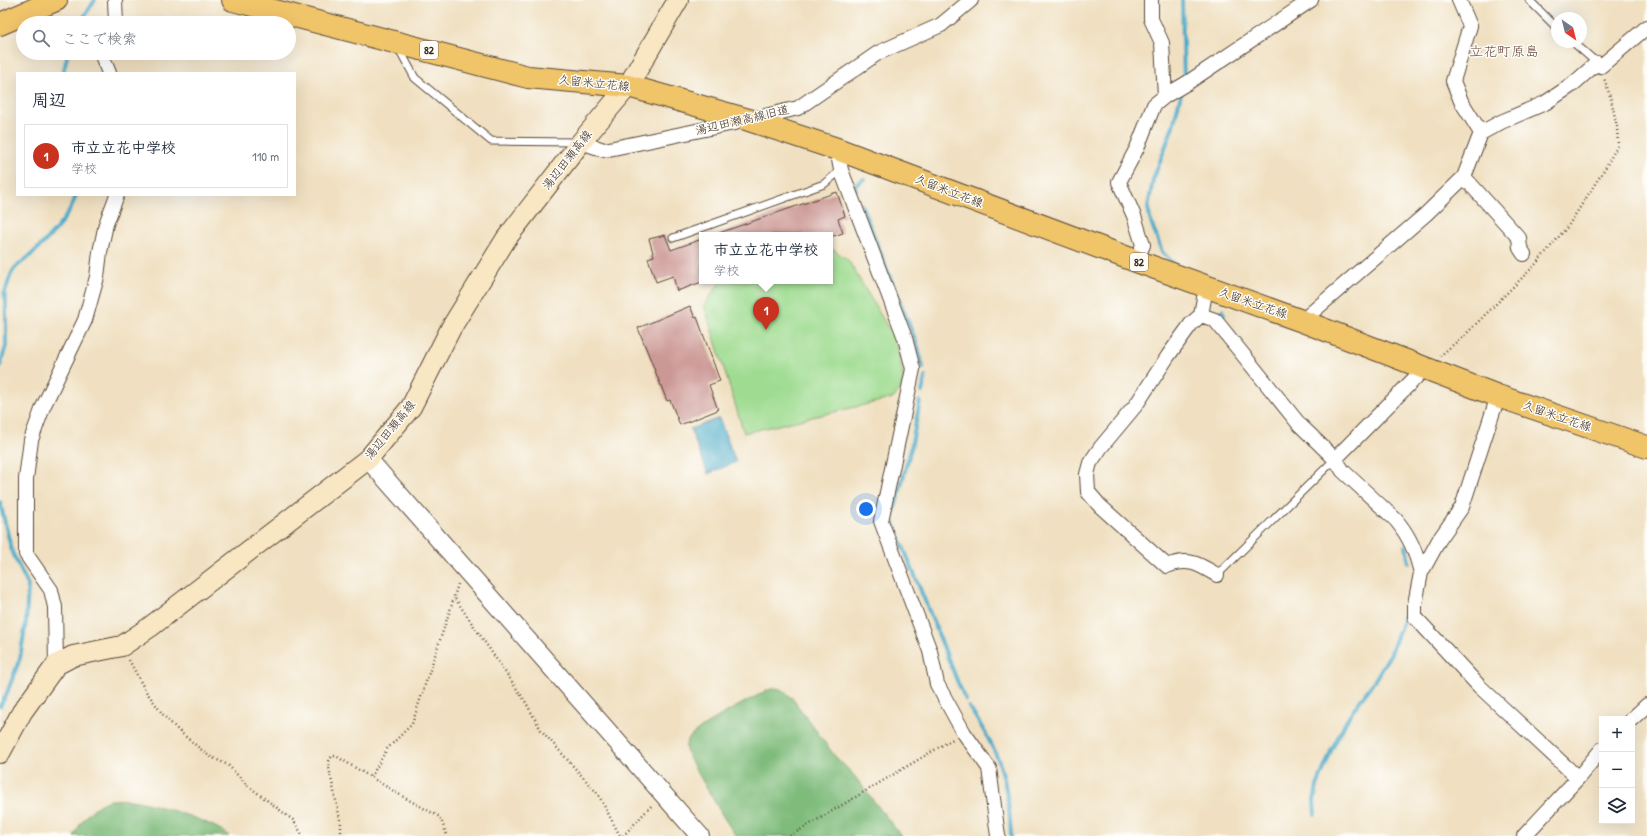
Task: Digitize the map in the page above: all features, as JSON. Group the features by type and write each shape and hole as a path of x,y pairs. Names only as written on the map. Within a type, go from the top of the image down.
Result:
{"main road":[{"path":"19,16 56,0"},
{"name":"久留米立花線","path":"233,0 296,16"},
{"name":"湯辺田瀬高線","path":"0,753 22,712 56,665 73,656 122,646 150,627 368,459 411,407 452,328 506,239 581,142 628,86 678,0"},
{"name":"久留米立花線","path":"296,16 528,77 628,86 749,120 837,149 1206,287 1302,321 1498,396 1647,447"},
{"path":"0,24 16,17"}],"street":[{"path":"115,0 116,16"},
{"name":"湯辺田瀬高線旧道","path":"581,142 604,150 749,120 798,108 878,53 941,25 971,0"},
{"path":"1151,0 1151,18 1162,43 1165,96"},
{"path":"1136,261 1143,244 1134,216 1119,182 1137,148 1154,105 1165,96 1188,83 1311,0"},
{"path":"1459,0 1470,26 1453,81 1461,101 1481,133"},
{"path":"1302,321 1426,214 1464,177 1481,133 1501,122 1545,103 1572,85 1647,27"},
{"path":"105,60 109,72"},
{"path":"837,149 841,170 905,338 913,368 881,521 930,651 937,684 964,733 989,768 998,836"},
{"path":"1464,177 1519,238 1520,248 1524,254"},
{"path":"56,665 55,607 51,590 26,554 27,471 31,440 43,407 85,320 97,277 100,252 106,224 117,196"},
{"path":"1206,287 1201,315 1191,324 1136,405 1101,447 1090,463 1087,474 1088,492 1100,506 1167,566 1177,561 1197,563 1217,576"},
{"path":"1201,315 1215,320 1299,424 1335,459 1343,471 1404,529 1416,553 1421,573"},
{"path":"1335,459 1425,368"},
{"path":"1498,396 1462,507 1439,540 1421,573 1415,604 1415,617 1479,686 1578,778"},
{"path":"368,459 700,836"},
{"path":"1635,716 1647,705"},
{"path":"1524,836 1578,778 1600,752"}],"lane":[{"path":"1530,0 1551,22"},
{"path":"394,41 415,78 491,141 581,142"},
{"path":"1579,48 1599,64"},
{"path":"673,238 824,184 841,170"},
{"path":"1217,576 1335,459"}],"path":[{"path":"1425,368 1466,334 1535,265 1568,226 1604,170 1618,145 1617,127 1599,64"},
{"path":"371,777 387,749 412,724 459,581"},
{"path":"454,597 525,701 541,730 598,794 621,836 653,804"},
{"path":"122,646 145,690 164,716 180,732 209,756 228,765 247,785 293,820 303,836"},
{"path":"790,836 964,733"},
{"path":"341,836 341,824 329,768 329,761 332,756 336,756 440,818 447,836"}],"green space":[{"path":"833,250 848,260 896,341 903,374 903,384 894,398 744,433 704,305 719,284 833,284"},
{"path":"776,688 783,690 792,698 834,755 852,773 901,836 736,836 688,756 686,743 692,735 712,721 768,690"},
{"path":"109,800 131,800 167,809 212,825 229,836 74,836 80,824 88,814 97,806"}],"water":[{"path":"719,418 736,462 708,474 690,429"}],"building":[{"path":"837,192 845,216 838,219 843,233 833,236 833,232 722,232"},
{"path":"665,235 671,250 699,240 699,283 677,291 673,276 656,282 648,258 654,256 649,239"},
{"path":"690,306 695,318 697,317 720,381 709,385 718,410 680,425 670,400 667,401 638,328"}],"waterway":[{"path":"85,16 95,0"},
{"path":"1182,0 1184,82"},
{"path":"63,72 66,60"},
{"path":"1175,265 1162,252 1150,219 1148,207 1153,180 1173,126 1182,90"},
{"path":"856,190 854,186 864,179"},
{"path":"0,366 6,346 6,300 4,293 11,274 15,268 30,256 58,227 69,212 76,196"},
{"path":"861,204 918,347 923,368"},
{"path":"1222,310 1224,315"},
{"path":"922,392 925,377"},
{"path":"920,401 911,448 892,519 966,700"},
{"path":"0,502 12,552 28,585 26,622 20,658 7,693 0,706"},
{"path":"1406,546 1409,563"},
{"path":"1315,814 1314,801 1317,786 1331,751 1349,716 1373,683 1391,653 1409,604"},
{"path":"969,707 990,742 1000,765 1008,800 1011,836"}],"place":[{"name":"市立立花中学校","path":"766,330"}],"district":[{"name":"立花町原島","path":"1504,51"}]}
